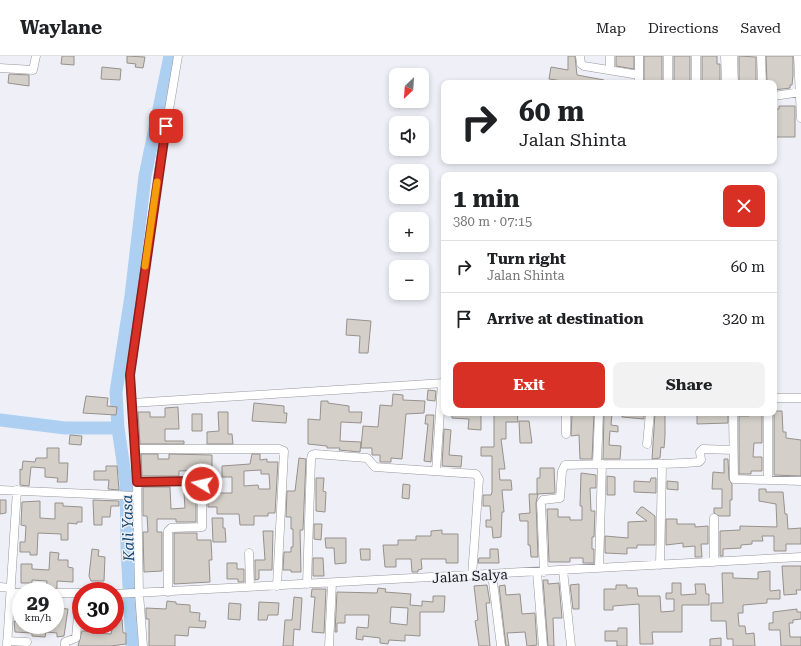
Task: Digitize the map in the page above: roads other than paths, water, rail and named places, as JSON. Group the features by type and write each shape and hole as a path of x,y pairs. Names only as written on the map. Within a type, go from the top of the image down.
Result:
{"street":[{"path":"0,68 33,70 36,56"},
{"path":"143,646 136,593 137,482 130,375 159,169 178,56"},
{"path":"580,56 581,64 584,66 610,70 639,79 639,56"},
{"path":"610,56 610,70"},
{"path":"668,56 668,80"},
{"path":"696,56 696,80"},
{"path":"761,56 762,80"},
{"path":"798,56 801,118"},
{"path":"726,80 729,57"},
{"path":"729,57 733,80"},
{"path":"777,96 800,95"},
{"path":"777,100 800,95"},
{"path":"132,403 441,383"},
{"path":"777,398 801,398"},
{"path":"436,471 441,408"},
{"path":"566,416 566,434"},
{"path":"599,416 599,568"},
{"path":"647,444 650,416"},
{"path":"733,416 734,479 801,481"},
{"path":"768,416 768,480"},
{"path":"135,449 279,449 284,451 277,586"},
{"path":"543,646 541,572 542,502 560,498 562,471 565,465 599,463 662,465 700,462 700,452 703,449 733,450"},
{"path":"307,584 311,459 313,454 367,458 375,467 472,473 478,476 472,576"},
{"path":"660,565 662,465"},
{"path":"137,482 197,481 202,484 202,527 171,528 168,531 168,592"},
{"path":"0,490 136,496"},
{"path":"17,490 7,644 27,642"},
{"path":"714,518 714,562"},
{"path":"249,554 250,587"},
{"name":"Jalan Salya","path":"124,594 801,557"},
{"path":"563,570 571,646"},
{"path":"492,574 501,646"},
{"path":"329,646 332,583"},
{"path":"0,588 11,590"},
{"path":"64,646 65,642 76,638 76,634"}],"waterway":[{"name":"Kali Yasa","path":"132,646 127,548 126,482 118,428 116,392 131,296 145,176 170,56"},
{"path":"0,420 65,428 118,428"}]}
